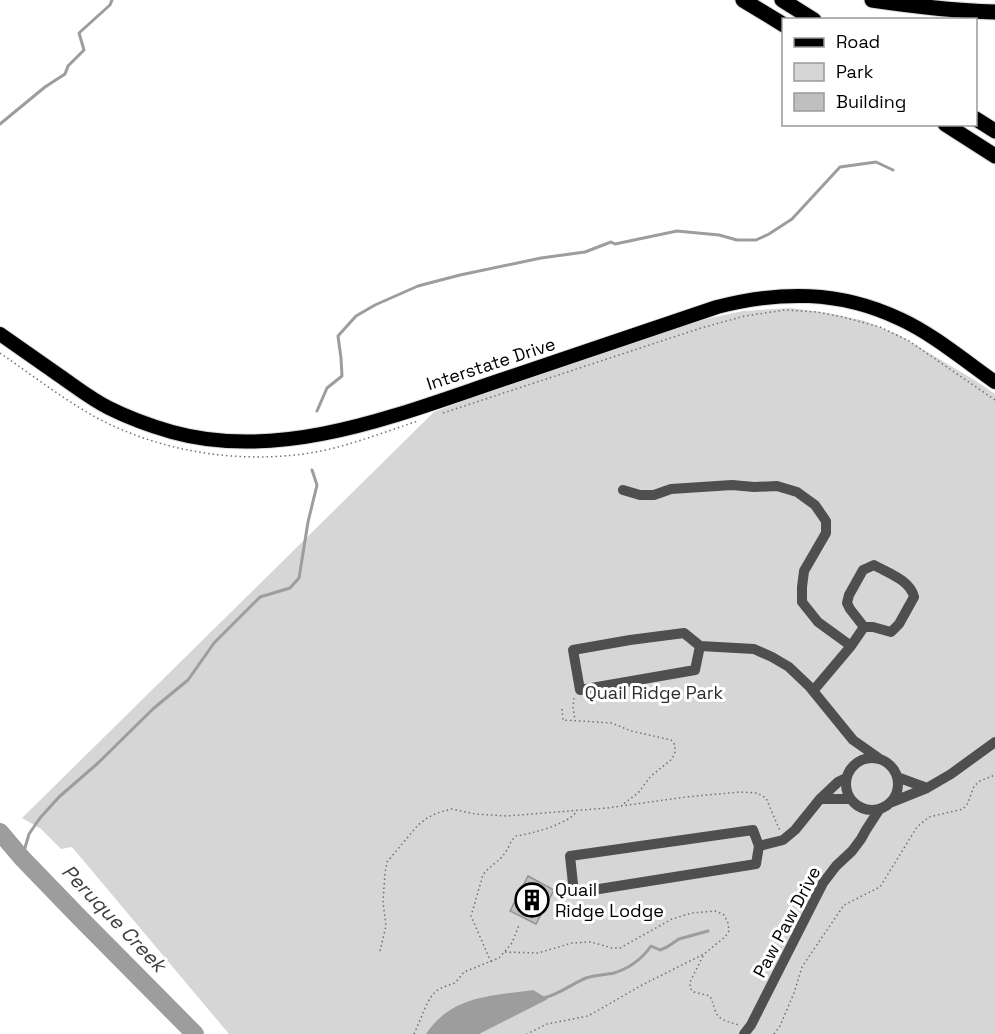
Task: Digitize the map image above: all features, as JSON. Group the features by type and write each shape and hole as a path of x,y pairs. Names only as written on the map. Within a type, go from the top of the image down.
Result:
{"highway":[{"path":"743,0 782,24"},
{"path":"782,0 811,18"},
{"path":"872,0 928,8 995,12"},
{"path":"977,120 995,131"},
{"path":"948,126 995,156"}],"main road":[{"name":"Interstate Drive","path":"0,334 109,408 174,432 218,441 236,442 293,439 363,424 717,307 750,299 783,295 832,298 883,312 915,327 995,382"}],"street":[{"path":"624,490 640,495 654,495 671,489 732,485 777,486 797,492 815,505 826,521 825,533 804,571 801,587 802,602 818,622 851,646"},
{"path":"874,565 905,583 913,590 915,597 900,624 891,632 864,627 849,609 847,603 849,595 864,570 874,565"},
{"path":"813,691 864,627"},
{"path":"700,646 695,670 580,690 573,650 684,633 700,646 754,649 789,668 813,691 854,740 893,769 897,777 897,794 892,802"},
{"path":"854,740 854,765"},
{"path":"880,759 862,760 854,765 846,778 845,787 849,799 861,809 879,810 892,802 927,788 951,774 995,742"},
{"path":"897,777 927,788"},
{"path":"759,846 783,840 795,830 820,799 838,782 846,778"},
{"path":"820,799 849,799"},
{"path":"861,809 866,830"},
{"name":"Paw Paw Drive","path":"746,1032 752,1025 824,883 836,866 852,851 879,810"},
{"path":"753,830 759,846 756,864 574,893 570,856 753,830"}],"path":[{"path":"575,720 573,699 580,690"},
{"path":"562,709 564,720 612,723 631,731 671,740 675,745 672,759 651,776 638,793 621,806"},
{"path":"774,1034 780,1026 794,993 802,967 844,905 880,887 923,820 963,808 968,803 974,786 995,775"},
{"path":"380,951 386,926 383,902 387,862 418,825 427,818 452,809 476,814 507,816 621,806 686,796 757,793 766,798 783,840"},
{"path":"491,962 471,915 483,875 503,856 516,836 561,823 576,814 577,810"},
{"path":"505,952 538,953 572,943 591,942 620,948 672,918 715,911 727,919 729,931 719,943 704,954 644,984 588,1016 547,1024 527,1034"},
{"path":"414,1034 430,998 436,991 455,984 464,972 499,958 516,936 519,925"},
{"path":"704,954 690,982 690,988 694,992 710,996 719,1018 738,1024 746,1032"}],"green space":[{"name":"Quail Ridge Park","path":"791,308 865,321 899,335 995,394 995,1034 229,1034 72,847 61,849 41,829 22,818 434,412 682,324 743,311"}],"shaded area":[{"path":"533,990 548,999 479,1034 426,1034 436,1021 460,1005 488,996"}],"building":[{"name":"Quail Ridge Lodge","path":"528,876 554,890 536,924 510,911"}],"waterway":[{"path":"0,124 45,87 65,74 68,66 84,50 79,33 110,5 112,0"},
{"path":"317,411 327,388 342,376 338,336 356,316 418,286 541,258 585,252 611,242 615,244 677,231 719,235 737,240 756,240 792,219 840,167 876,162 893,170"},
{"path":"22,858 29,834 59,797 98,763 154,708 188,680 214,643 260,597 290,588 299,578 308,522 317,485 312,470"},
{"name":"Peruque Creek","path":"0,832 22,858 195,1034"},
{"path":"543,998 586,978 614,973 630,966 640,959 651,946 660,950 679,939 708,931"}],"place":[{"name":"Quail Ridge Lodge","path":"532,900"}]}
